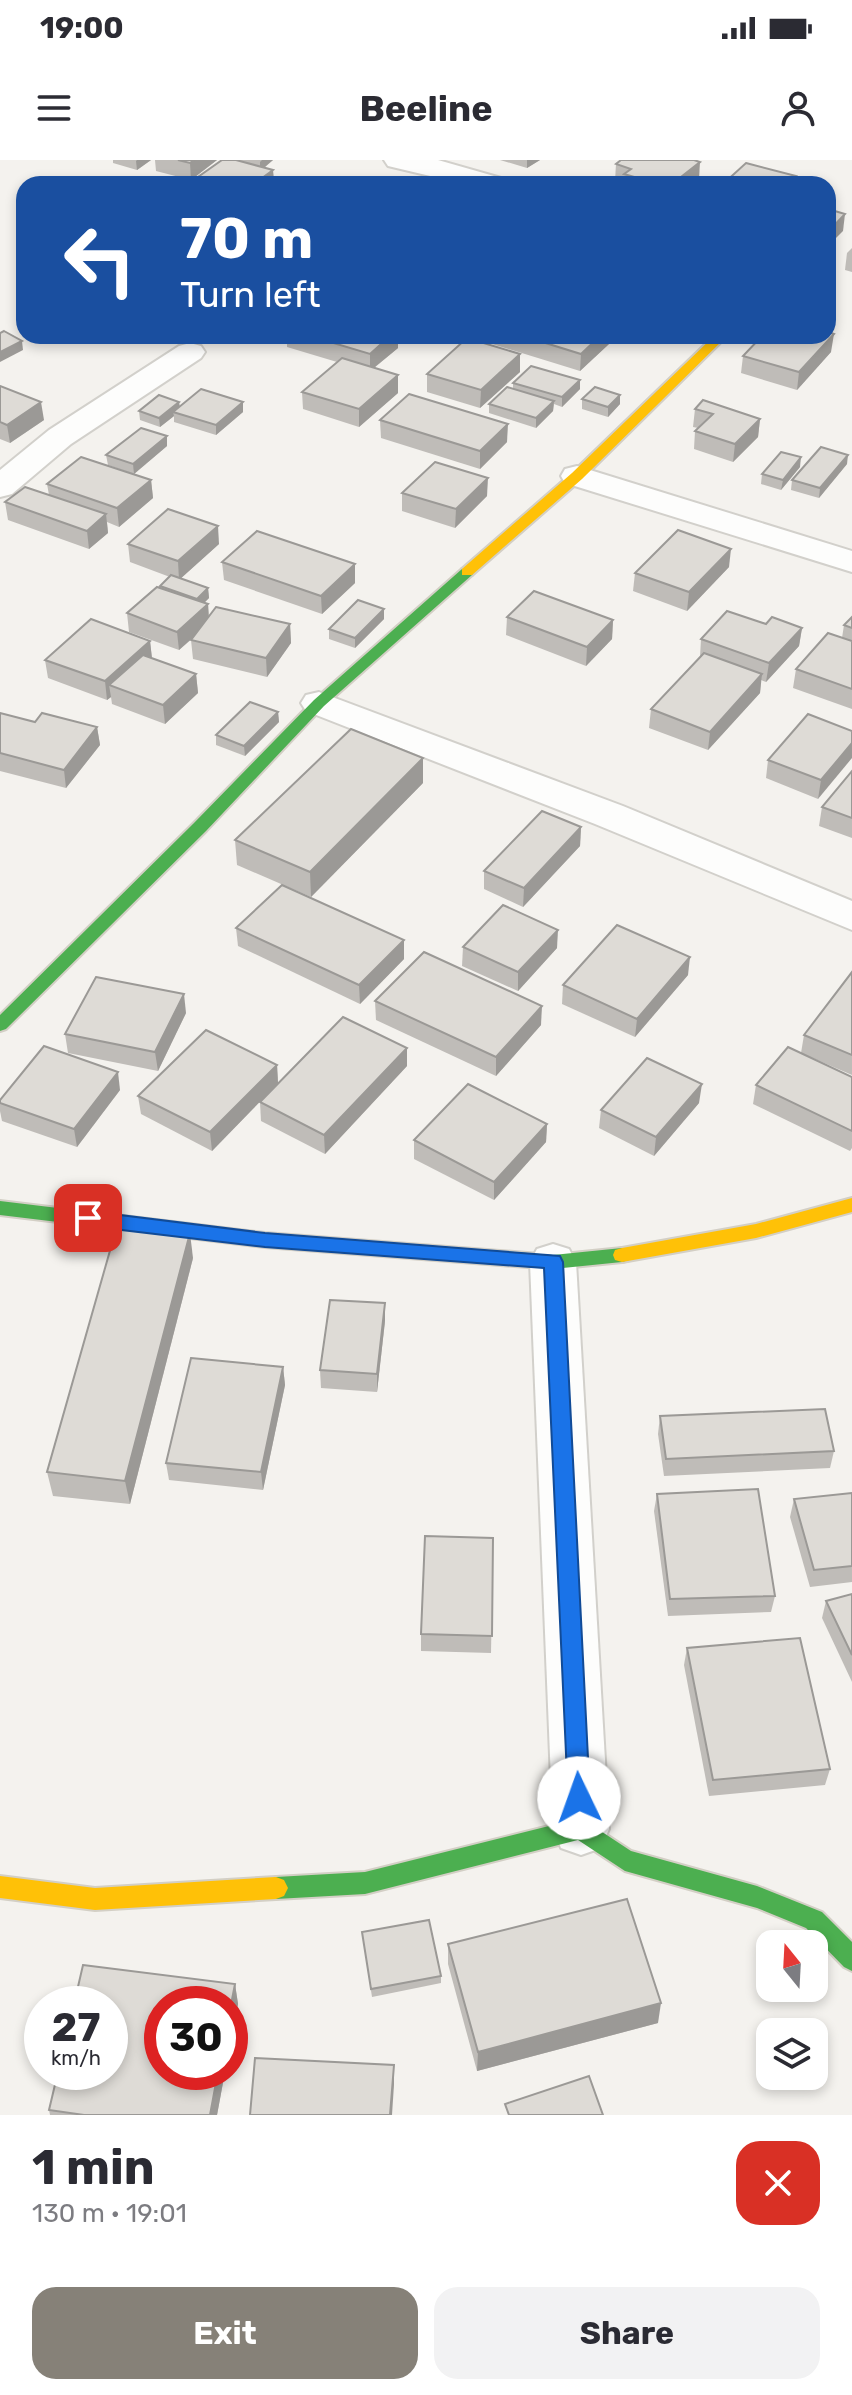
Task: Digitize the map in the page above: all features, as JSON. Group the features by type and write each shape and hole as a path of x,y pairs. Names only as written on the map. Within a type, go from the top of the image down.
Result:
{"street":[{"path":"398,160 467,176"},
{"path":"0,1025 200,827 319,703 577,476 713,344"},
{"path":"0,487 60,437 190,352"},
{"path":"577,476 852,562"},
{"path":"319,703 609,815 852,916"},
{"path":"0,1208 265,1240 553,1262 642,1253 756,1231 852,1205"},
{"path":"553,1262 581,1829"},
{"path":"0,1887 95,1899 365,1883 581,1829 625,1860 757,1897 814,1920 852,1959"}],"building":[{"path":"222,160 236,160 273,170 265,176 199,176"},
{"path":"621,160 700,162 682,176 631,176 624,174 631,169 616,164"},
{"path":"746,163 796,176 732,176"},
{"path":"836,211 845,214 836,224"},
{"path":"4,331 16,338 16,344 0,352 0,333"},
{"path":"337,344 381,344 370,354"},
{"path":"460,344 487,344 520,354 481,390 427,374"},
{"path":"549,344 592,344 581,354"},
{"path":"754,344 825,344 799,372 743,356"},
{"path":"342,358 398,375 359,409 302,392"},
{"path":"531,366 580,380 562,397 513,383"},
{"path":"0,386 41,402 7,425 0,422"},
{"path":"507,387 554,401 536,418 489,404"},
{"path":"595,387 620,395 608,407 582,399"},
{"path":"201,389 243,402 216,425 173,412"},
{"path":"409,394 508,424 480,451 380,420"},
{"path":"159,395 179,402 159,418 139,411"},
{"path":"703,400 760,419 735,444 695,431 713,414 695,409"},
{"path":"141,428 167,436 133,464 106,455"},
{"path":"821,447 848,455 820,488 792,480"},
{"path":"781,452 801,457 783,480 762,474"},
{"path":"81,457 151,480 117,508 47,484"},
{"path":"435,462 488,478 456,509 402,493"},
{"path":"25,487 106,514 87,531 5,502"},
{"path":"168,509 218,526 178,561 128,544"},
{"path":"678,530 731,549 689,592 635,573"},
{"path":"257,531 355,564 321,596 222,562"},
{"path":"171,575 208,588 197,599 160,586"},
{"path":"157,587 208,604 177,632 127,613"},
{"path":"534,591 613,620 587,647 507,617"},
{"path":"358,600 384,609 355,638 329,629"},
{"path":"216,607 290,624 266,658 191,640"},
{"path":"727,611 766,624 772,617 802,628 769,663 701,639"},
{"path":"852,617 852,628 844,625"},
{"path":"91,619 150,641 105,681 45,660"},
{"path":"828,633 852,641 852,689 796,669"},
{"path":"704,653 762,674 710,732 651,709"},
{"path":"143,655 196,674 163,705 109,685"},
{"path":"250,702 278,712 244,746 216,735"},
{"path":"0,713 35,722 42,713 97,727 64,770 0,753"},
{"path":"808,714 852,731 852,743 821,780 768,760"},
{"path":"351,729 423,758 310,872 235,840"},
{"path":"852,771 852,818 822,807"},
{"path":"542,811 581,827 524,888 484,871"},
{"path":"282,885 404,940 359,985 236,928"},
{"path":"503,905 558,930 518,972 463,947"},
{"path":"617,925 690,957 637,1019 563,985"},
{"path":"424,952 542,1006 496,1057 375,1001"},
{"path":"852,972 852,1055 804,1035"},
{"path":"96,977 184,994 155,1052 65,1034"},
{"path":"343,1017 407,1048 324,1135 260,1102"},
{"path":"206,1030 277,1065 210,1132 138,1096"},
{"path":"44,1046 118,1072 74,1129 0,1103"},
{"path":"788,1047 852,1077 852,1131 756,1085"},
{"path":"647,1058 702,1084 656,1137 601,1110"},
{"path":"468,1084 547,1124 494,1182 414,1140"},
{"path":"117,1226 190,1233 125,1481 47,1472"},
{"path":"330,1300 385,1303 377,1374 320,1370"},
{"path":"191,1358 283,1367 261,1472 166,1463"},
{"path":"825,1409 834,1451 666,1459 660,1416"},
{"path":"758,1489 775,1596 670,1599 657,1494"},
{"path":"852,1493 852,1566 814,1570 794,1499"},
{"path":"425,1536 493,1538 492,1636 421,1634"},
{"path":"852,1594 852,1655 826,1601"},
{"path":"800,1638 830,1769 713,1780 687,1648"},
{"path":"627,1899 661,2003 478,2052 448,1944"},
{"path":"429,1920 441,1976 371,1989 362,1932"},
{"path":"83,1965 235,1984 144,1986 144,2090 215,2090 210,2115 84,2115 49,2110 54,2090 128,2090 128,1986 78,1986"},
{"path":"255,2058 394,2065 390,2115 250,2115"},
{"path":"589,2076 603,2115 509,2115 505,2104"}],"traffic: fast":[{"path":"0,1025 200,827 319,703 467,572"},
{"path":"0,1208 265,1240 553,1262 622,1255"},
{"path":"276,1888 365,1883 581,1829 625,1860 757,1897 814,1920 852,1959"}],"traffic: slow":[{"path":"467,572 577,476 713,344"},
{"path":"622,1255 756,1231 852,1205"},
{"path":"0,1887 95,1899 276,1888"}],"route":[{"path":"88,1218 265,1240 553,1262 579,1798"}]}
